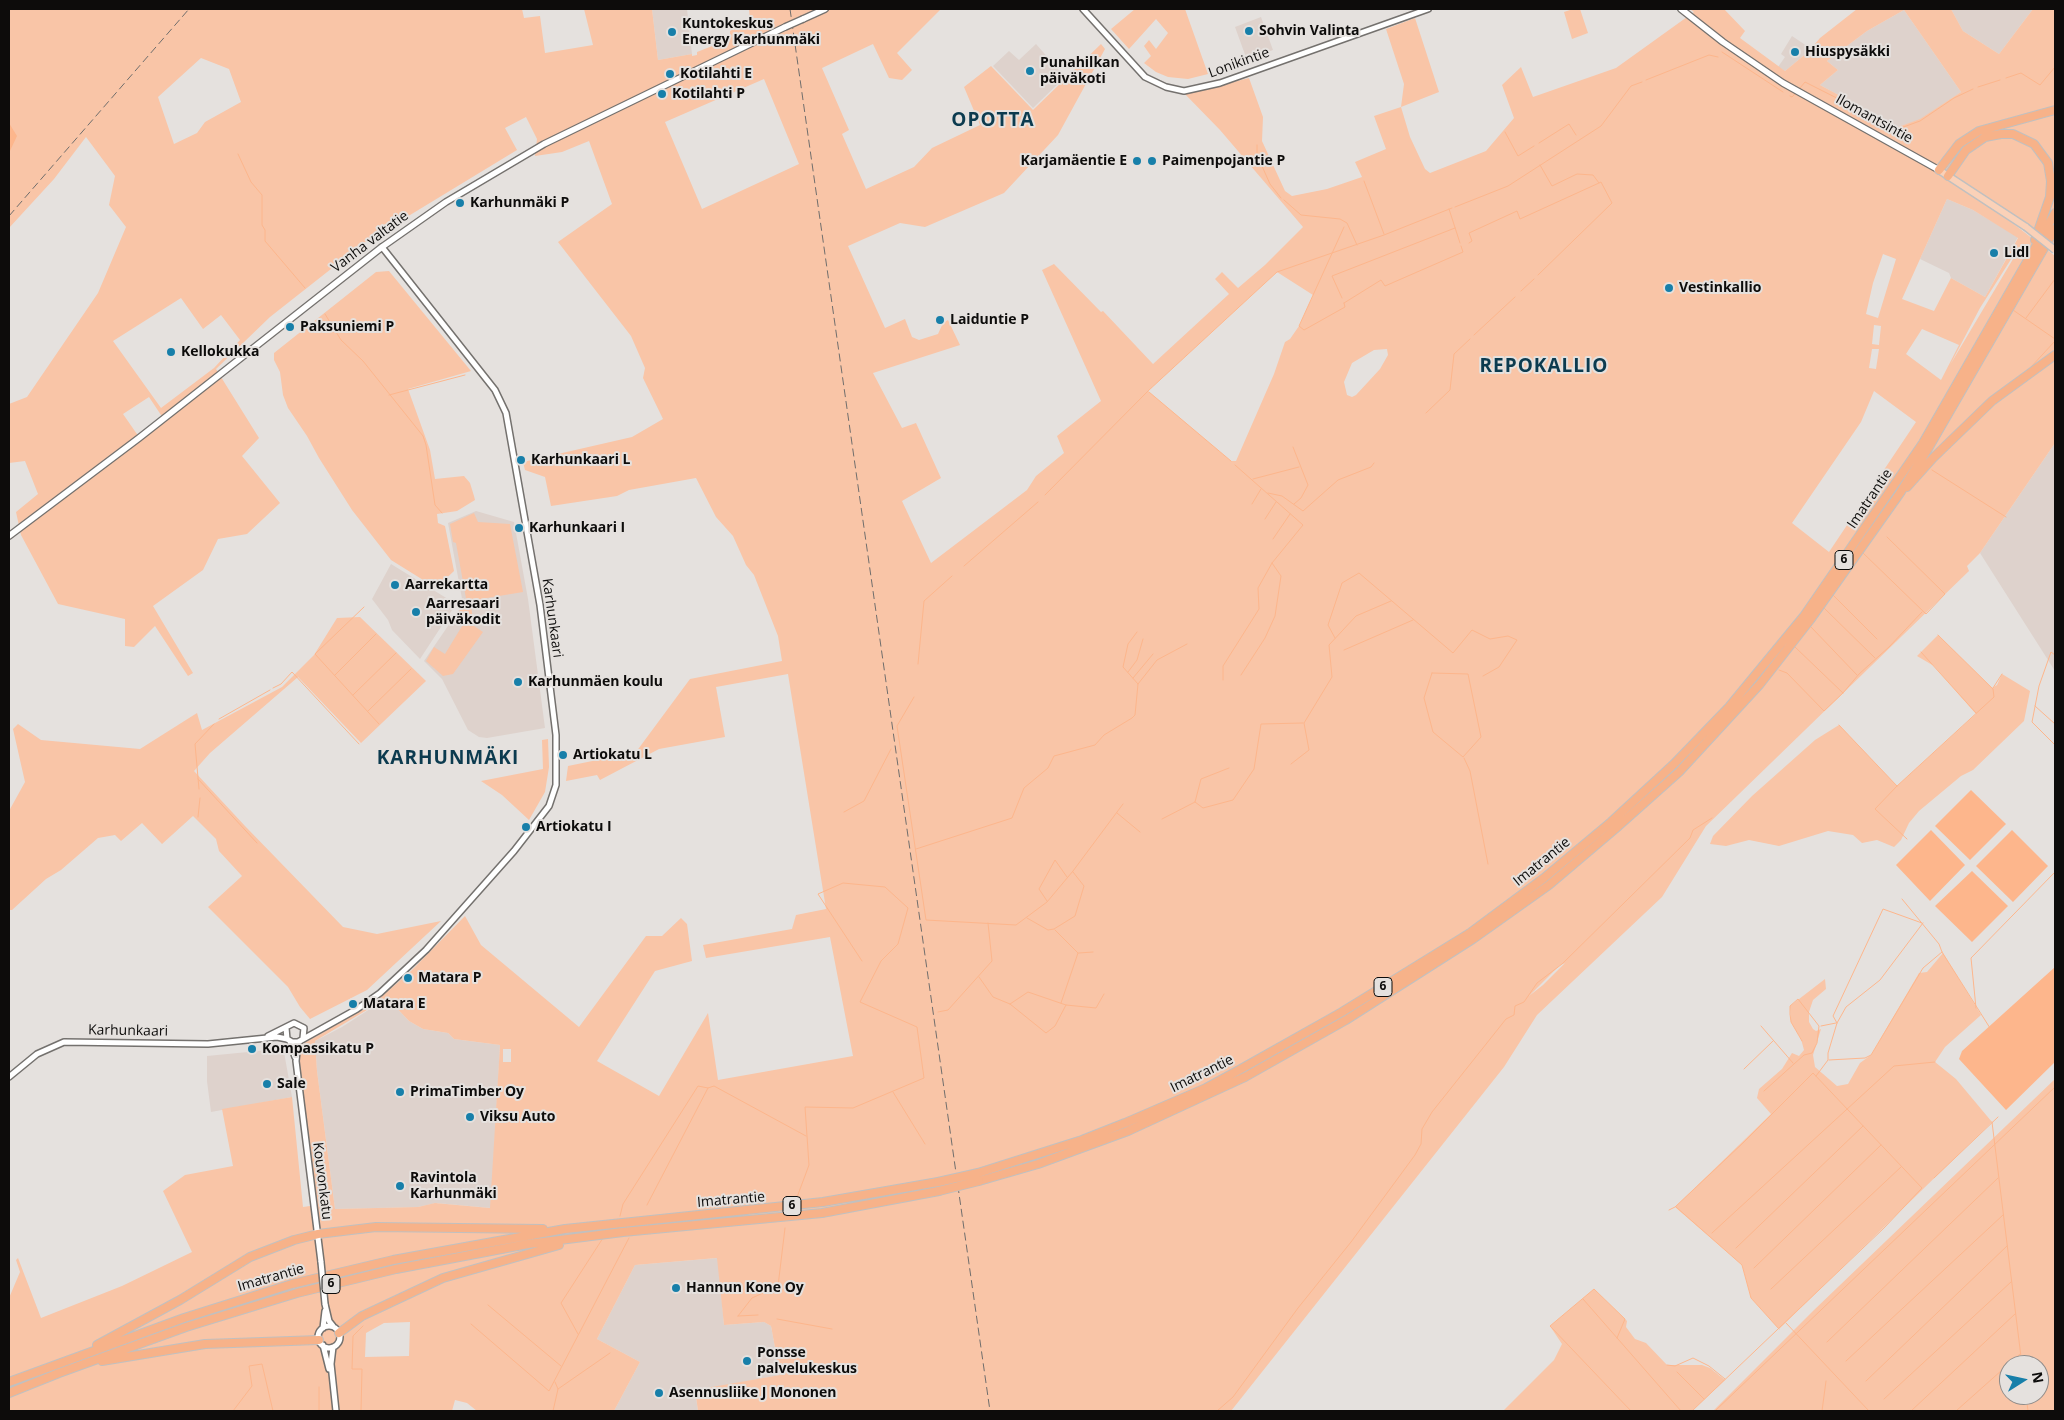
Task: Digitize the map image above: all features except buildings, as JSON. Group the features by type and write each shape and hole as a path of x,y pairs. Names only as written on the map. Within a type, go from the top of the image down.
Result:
{"highway":[{"path":"1939,170 1959,144 1979,131 2055,110"},
{"path":"1948,176 1966,150 1992,135 2020,136 2038,148 2048,163 2051,189 2029,261"},
{"name":"Imatrantie","path":"9,1382 184,1318 292,1284 393,1260 565,1229 804,1205 938,1182 978,1173 1073,1143 1206,1088 1342,1012 1470,934 1544,878 1674,764 1729,707 1804,616 1923,443 2055,213"},
{"name":"Imatrantie","path":"9,1393 186,1327 305,1291 446,1259 528,1244 593,1236 822,1213 939,1191 979,1181 1038,1164 1128,1131 1245,1077 1354,1015 1474,939 1549,884 1679,772 1737,709 1810,620 1900,493 1929,447 2055,229"},
{"path":"1900,493 1992,401 2055,355"},
{"path":"79,1355 180,1300 250,1257 280,1243 318,1234 390,1226 565,1229"},
{"path":"339,1333 377,1308 443,1278 593,1236"},
{"path":"78,1366 196,1344 321,1343"}],"main road":[{"name":"Vanha valtatie","path":"9,536 139,438 382,247 478,182 544,144 825,9"},
{"name":"Ilomantsintie","path":"1681,9 1723,42 1783,83 1939,170 2026,228 2055,250"}],"street":[{"name":"Lonikintie","path":"1083,9 1146,77 1166,87 1184,91 1220,82 1428,9"},
{"name":"Karhunkaari","path":"9,1077 37,1054 64,1042 208,1044 277,1038 301,1040 380,993 420,956 520,844 552,800 556,785 557,763 555,728 540,605 508,421 496,390 382,247"},
{"name":"Karhunkaari","path":"258,1040 294,1023 304,1028 324,1027"},
{"name":"Kouvonkatu","path":"286,1028 288,1040 296,1061 325,1304 329,1321 333,1326"},
{"name":"Kouvonkatu","path":"296,1061 304,1028"},
{"name":"Kouvonkatu","path":"323,1328 325,1304"},
{"path":"332,1379 319,1333 323,1328 333,1326 339,1333 338,1343 333,1347 330,1354 336,1411"},
{"path":"321,1343 333,1347"}],"shaded area":[{"path":"9,9 522,9 524,18 540,16 545,53 593,45 584,9 652,9 658,60 692,54 692,56 697,55 697,52 730,39 730,31 750,20 749,9 941,9 897,53 912,70 902,80 889,78 873,44 822,68 849,130 842,134 866,189 914,167 932,148 980,125 964,87 991,66 1033,110 1101,44 1105,49 1058,135 1004,193 925,227 900,223 848,246 885,328 905,319 912,337 919,340 938,334 943,323 948,320 960,345 873,373 902,428 916,423 941,478 902,501 931,563 1027,490 1036,476 1064,453 1057,436 1101,401 1042,270 1054,264 1101,312 1103,311 1153,364 1229,294 1215,279 1222,272 1238,288 1265,265 1303,227 1220,130 1183,92 1197,91 1249,78 1263,117 1262,141 1285,191 1292,196 1327,189 1362,177 1355,162 1386,149 1374,116 1401,107 1410,137 1425,169 1430,173 1486,151 1514,118 1502,85 1521,67 1533,97 1616,68 1694,12 1690,9 1724,9 1745,31 1740,38 1785,71 1808,52 1820,38 1857,9 1951,9 1963,31 1999,54 2033,9 2055,9 2055,246 2039,233 2051,198 2049,163 2021,135 1984,137 1948,173 2055,256 2055,443 1980,553 1967,566 1969,571 1706,826 1662,897 1537,1015 1504,1067 1231,1411 698,1411 695,1390 780,1375 771,1326 764,1322 724,1325 717,1258 635,1265 597,1339 640,1362 614,1411 477,1411 467,1403 455,1400 452,1411 9,1411 9,1298 20,1272 16,1260 18,1258 41,1318 122,1286 192,1252 163,1191 185,1175 233,1166 222,1109 292,1097 303,1207 317,1205 299,1057 301,1045 373,1004 411,971 465,916 481,945 579,1027 646,936 662,936 681,918 687,924 692,961 655,971 597,1061 659,1096 708,1013 718,1080 853,1056 830,937 706,958 703,945 792,929 796,915 826,909 788,674 716,687 725,737 659,749 600,780 597,775 566,781 568,766 636,752 690,679 782,661 778,636 754,575 746,565 733,536 716,517 696,478 629,490 617,496 551,506 545,477 525,470 523,462 632,437 663,419 643,378 645,368 631,336 558,242 612,204 589,141 562,152 535,156 537,139 526,117 505,128 517,150 364,243 270,317 216,369 259,438 242,456 280,503 247,534 218,539 203,570 153,606 193,673 188,676 155,626 134,647 125,646 125,619 58,604 21,535 16,512 38,494 25,461 9,463 9,404 27,397 98,293 126,227 109,205 115,176 86,137 54,179 9,228","holes":["1904,10 1961,92 1920,119 1898,127 1820,85 1838,70 1827,61 1867,31","201,58 229,69 241,102 205,122 197,133 174,144 158,97","764,79 799,164 702,209 665,122","1947,199 1973,210 2018,238 1985,297 1951,278 1934,311 1902,299","1883,254 1896,259 1878,318 1866,314 1873,283","2016,254 1950,365 1980,308","1277,272 1313,295 1299,326 1290,339 1285,342 1274,374 1236,461 1231,461 1148,391","181,298 203,329 221,315 240,340 214,368 161,408 113,341","1874,325 1881,326 1879,345 1872,344","1922,329 1959,345 1941,380 1906,354","1387,349 1388,355 1380,369 1356,395 1352,397 1347,395 1344,382 1352,363 1374,350","1872,349 1879,349 1876,369 1869,368","1874,391 1916,422 1829,552 1792,523 1861,422","149,397 163,418 139,437 123,414","1565,963 1543,985 1529,996 1559,966","387,998 409,1021 423,1029 448,1033 454,1039 500,1045 490,1208 435,1203 418,1207 335,1209 317,1071 315,1041","503,1049 511,1049 511,1062 503,1062","410,1322 409,1356 365,1357 366,1333 384,1323"]},
{"path":"652,9 687,9 692,54 658,60"},
{"path":"1135,9 1185,9 1208,74 1188,79 1168,77 1156,72 1144,63 1151,56 1144,46 1149,40 1156,49 1168,33 1156,19 1129,49 1111,29"},
{"path":"1580,9 1588,33 1572,39 1564,12"},
{"path":"1951,9 2033,9 1999,54 1963,31"},
{"path":"1904,10 1961,92 1920,120 1898,127 1820,85 1838,70 1827,61 1867,31"},
{"path":"1261,17 1273,50 1247,60 1235,27"},
{"path":"1415,18 1439,92 1401,107 1404,84 1386,29"},
{"path":"1792,36 1807,46 1808,52 1785,71 1778,67 1785,57 1781,54"},
{"name":"Punahilkan päiväkoti","path":"1036,44 1065,77 1033,108 993,66 1009,51 1019,60"},
{"path":"9,123 17,136 9,153"},
{"path":"2001,135 2027,141 2046,164 2050,189 2037,232 1950,175 1957,163 1979,142"},
{"path":"1947,199 1973,210 2018,237 1985,297 1951,278 1949,273 1920,259"},
{"path":"389,271 471,371 408,389 430,450 435,479 464,476 470,483 475,500 457,511 437,514 438,523 445,526 454,571 436,588 391,560 352,510 288,408 283,395 280,372 274,360 274,353 376,272"},
{"path":"2055,443 2055,671 1980,553"},
{"path":"476,511 514,522 528,599 545,728 487,738 479,737 468,730 442,679 424,661 463,604 448,523"},
{"path":"474,513 478,522 510,524 523,592 481,599 471,606 474,626 483,632 453,674 443,676 426,661 434,647 445,654 467,618 458,612 467,604 456,543 453,542 450,524"},
{"name":"Aarresaari päiväkodit","path":"391,564 456,604 420,659 392,630 388,620 372,599"},
{"path":"360,617 426,681 361,743 298,677 210,753 194,771 343,927 377,934 441,921 367,990 310,1019 288,987 208,907 242,876 219,851 216,839 193,816 162,844 142,823 121,841 115,835 98,838 61,870 46,879 12,910 9,910 9,811 25,782 13,729 18,724 41,740 140,749 197,713 202,730 282,687 314,655 337,618"},
{"path":"1938,635 1992,688 1997,685 2002,674 2030,691 2024,721 1973,770 1961,776 1919,811 1909,823 1901,840 1894,847 1877,840 1862,843 1853,835 1828,831 1779,846 1749,840 1726,846 1710,844 1713,836 1752,796 1815,740 1839,725 1897,786 1976,714 1934,666 1917,656"},
{"path":"548,739 549,767 545,792 529,820 502,795 481,781 543,769 542,740"},
{"path":"1971,790 2006,824 1970,860 1935,826"},
{"path":"1931,830 1965,865 1930,901 1896,865"},
{"path":"2012,830 2048,866 2013,902 1976,866"},
{"path":"1972,871 2008,906 1972,942 1935,906"},
{"path":"1943,953 1981,1015 1945,1047 1935,1062 1956,1079 1992,1122 1779,1329 1751,1298 1742,1265 1675,1207 1771,1114 1757,1098 1759,1089 1782,1069 1792,1053 1799,1056 1804,1050 1801,1039 1791,1022 1790,1006 1825,979 1826,989 1813,1000 1809,1012 1809,1022 1813,1029 1816,1031 1821,1029 1813,1055 1815,1067 1837,1086 1848,1084 1860,1063 1871,1055 1919,973 1927,972"},
{"path":"2055,967 2055,1062 2006,1110 1959,1059 1962,1051"},
{"path":"387,998 409,1021 423,1029 448,1033 454,1039 500,1045 491,1208 436,1203 418,1207 335,1209 317,1071 315,1041 342,1027"},
{"path":"279,1049 284,1052 292,1097 211,1112 207,1081 207,1056"},
{"path":"2055,1079 2055,1411 1713,1411 1814,1310"},
{"path":"718,1258 724,1325 764,1322 771,1326 780,1375 695,1391 698,1411 614,1411 640,1362 597,1339 635,1265"},
{"path":"1594,1289 1627,1321 1626,1327 1635,1339 1646,1343 1667,1365 1702,1365 1710,1368 1725,1380 1692,1411 1503,1411 1554,1360 1562,1344 1550,1326"}],"waterway":[{"path":"1722,52 1783,92"},
{"path":"1646,80 1709,55 1718,57"},
{"path":"2006,78 2021,73 2040,85 2055,67"},
{"path":"1978,87 2000,80"},
{"path":"1455,207 1508,186 1601,126 1631,86 1642,82"},
{"path":"1800,88 1805,82 1898,129 1920,121 1954,98 1973,89"},
{"path":"1790,96 1792,97 1795,94"},
{"path":"1539,143 1569,124 1576,135"},
{"path":"1505,132 1518,156 1534,146"},
{"path":"1257,145 1257,155 1270,184 1281,198"},
{"path":"238,154 251,182 262,195 262,225 265,230 265,241 305,288"},
{"path":"1538,275 1612,203 1601,182 1599,183 1593,175 1577,174 1552,186 1540,165"},
{"path":"1364,181 1384,234"},
{"path":"1469,243 1472,241 1469,233 1517,211 1520,219 1599,183"},
{"path":"1284,200 1301,215 1340,219 1347,223 1357,245"},
{"path":"1045,495 1148,391 1277,272 1384,235 1452,208"},
{"path":"1449,209 1460,243"},
{"path":"1344,227 1299,326 1304,330 1345,307 1344,303"},
{"path":"1342,298 1332,276 1455,228"},
{"path":"1344,303 1381,280 1385,286 1463,252 1461,246"},
{"path":"1521,291 1534,279"},
{"path":"2026,318 2055,279"},
{"path":"1474,335 1515,297"},
{"path":"2013,310 2055,339"},
{"path":"325,314 341,340 363,361 423,436 435,505 442,513"},
{"path":"1426,413 1450,390 1454,354 1470,339"},
{"path":"2031,367 2055,341"},
{"path":"389,395 465,375"},
{"path":"1149,392 1231,461"},
{"path":"1293,447 1308,485 1301,498 1294,504"},
{"path":"1268,493 1282,496 1303,511 1338,480 1371,467 1374,463"},
{"path":"1223,680 1223,666 1259,609 1258,588 1272,563 1303,525 1235,465"},
{"path":"1253,479 1299,467"},
{"path":"1932,470 2006,517"},
{"path":"1252,504 1261,489"},
{"path":"964,566 1038,502"},
{"path":"1265,519 1276,502"},
{"path":"1273,539 1290,514"},
{"path":"1862,552 1926,614 1945,594 1887,537"},
{"path":"1241,675 1265,638 1275,616 1281,576 1272,563"},
{"path":"1335,638 1328,625 1342,583 1359,573 1453,653 1472,630 1490,639 1508,636 1517,640 1499,667 1483,676"},
{"path":"918,664 924,601 952,576"},
{"path":"1833,595 1877,639"},
{"path":"1291,764 1309,750 1304,723 1332,677 1329,645 1356,616 1391,601"},
{"path":"364,607 315,654 379,724"},
{"path":"1824,608 1875,658"},
{"path":"1779,670 1787,673 1824,711 1922,612"},
{"path":"1344,650 1413,620"},
{"path":"1811,627 1857,675"},
{"path":"916,849 1012,818 1024,788 1048,768 1054,756 1095,745 1104,735 1132,718 1135,715 1138,684 1123,667 1128,644 1137,632"},
{"path":"335,675 376,634"},
{"path":"1907,839 1875,809 1897,786 1994,697 1993,689 1938,635"},
{"path":"1128,672 1137,660 1143,639"},
{"path":"1138,684 1157,660 1187,644"},
{"path":"1795,647 1843,693"},
{"path":"1921,652 1976,713"},
{"path":"2055,655 2051,652 2039,686 2032,722 2055,745"},
{"path":"353,695 396,653"},
{"path":"1133,678 1153,654"},
{"path":"368,711 411,669"},
{"path":"273,688 281,684 292,672 359,744"},
{"path":"1432,673 1468,674 1481,737 1463,757 1433,732 1424,698 1432,673"},
{"path":"1993,688 2002,674"},
{"path":"219,719 270,690"},
{"path":"914,697 897,726 926,920 1016,925 1047,902 1073,871 1123,804"},
{"path":"2035,706 2055,724"},
{"path":"1195,802 1203,808 1233,800 1254,769 1261,724 1303,723"},
{"path":"199,789 195,744 214,724"},
{"path":"1839,725 1897,786"},
{"path":"844,812 864,801 891,749"},
{"path":"1464,758 1470,771 1488,864"},
{"path":"1162,819 1195,802 1201,779 1229,768"},
{"path":"198,779 257,843"},
{"path":"198,817 200,798"},
{"path":"1117,813 1140,832"},
{"path":"1217,1411 1233,1397 1298,1308 1351,1242 1415,1155 1421,1144 1422,1129 1432,1112 1506,1019 1514,1015 1515,1006 1524,1002 1537,983 1562,964 1690,838 1693,830 1712,818"},
{"path":"1047,901 1039,889 1055,860 1067,877"},
{"path":"1027,918 1048,930 1054,929 1075,916 1084,886 1073,872"},
{"path":"1976,1008 1971,958 2055,872"},
{"path":"796,1200 809,1165 805,1107 853,1108 924,1078 917,1027 860,1002 881,961 898,944 908,908 885,887 843,883 818,894 862,961"},
{"path":"1902,899 1939,944 1942,952 1990,1028"},
{"path":"1837,1023 1833,1016 1883,909 1922,923"},
{"path":"938,1012 948,1010 992,961 988,923"},
{"path":"1816,1076 1828,1060 1828,1053 1837,1023 1846,1007 1880,980 1923,923"},
{"path":"1055,930 1078,953"},
{"path":"1079,953 1093,952"},
{"path":"1829,1060 1865,1058 1871,1055 1923,968 1942,952"},
{"path":"1061,1003 1078,953"},
{"path":"979,977 993,997 1010,1004 1046,1033 1055,1026 1066,1005"},
{"path":"1010,1004 1028,992 1066,1005 1096,1008 1104,994"},
{"path":"1764,1091 1804,1055 1812,1053 1817,1043 1819,1026 1798,999 1790,1006 1790,1014 1791,1022 1802,1041"},
{"path":"1821,1026 1836,1023"},
{"path":"1761,1026 1793,1063"},
{"path":"1744,1069 1773,1041"},
{"path":"1712,1233 1894,1066 1935,1062"},
{"path":"1669,1210 1675,1207 1744,1142 1813,1073 1922,1188 1884,1228 1692,1411"},
{"path":"620,1216 623,1204 698,1086 708,1088 714,1086 806,1136"},
{"path":"1715,1411 2055,1087"},
{"path":"647,1205 708,1088"},
{"path":"893,1092 925,1144"},
{"path":"1934,1178 1998,1117"},
{"path":"1992,1122 2021,1355"},
{"path":"1736,1248 1863,1126"},
{"path":"1754,1268 1881,1145"},
{"path":"1771,1289 1901,1167"},
{"path":"1827,1342 1998,1178"},
{"path":"1676,1207 1742,1265 1751,1298 1779,1329"},
{"path":"1846,1361 2003,1215"},
{"path":"738,1316 752,1298 778,1286 785,1228"},
{"path":"578,1334 561,1303 603,1238"},
{"path":"471,1324 549,1391 629,1238"},
{"path":"1866,1381 2007,1246"},
{"path":"1884,1399 2011,1282"},
{"path":"1617,1338 1625,1319 1594,1289 1550,1326 1631,1411"},
{"path":"1583,1299 1681,1411"},
{"path":"488,1305 561,1366"},
{"path":"1911,1411 2015,1314"},
{"path":"738,1316 758,1315"},
{"path":"777,1319 832,1329"},
{"path":"1786,1323 1869,1411"},
{"path":"361,1411 362,1369 352,1369 353,1336 363,1326"},
{"path":"558,1389 610,1353"},
{"path":"1956,1411 2020,1354"},
{"path":"1667,1365 1675,1366 1693,1358 1709,1366 1725,1379"},
{"path":"233,1411 252,1386 249,1366 262,1364 273,1411"},
{"path":"1677,1372 1704,1399"},
{"path":"1822,1411 1826,1381"},
{"path":"553,1411 558,1389 555,1382"},
{"path":"319,1387 319,1411"},
{"path":"2027,1405 2028,1411"}],"railway":[{"path":"9,216 189,9"},
{"path":"790,9 990,1411"}],"place":[{"name":"Sohvin Valinta","path":"1249,31"},
{"name":"Kuntokeskus Energy Karhunmäki","path":"672,32"},
{"name":"Hiuspysäkki","path":"1795,52"},
{"name":"Punahilkan päiväkoti","path":"1030,71"},
{"name":"Kotilahti E","path":"670,74"},
{"name":"Kotilahti P","path":"662,94"},
{"name":"Karjamäentie E","path":"1137,161"},
{"name":"Paimenpojantie P","path":"1152,161"},
{"name":"Karhunmäki P","path":"460,203"},
{"name":"Lidl","path":"1994,253"},
{"name":"Vestinkallio","path":"1669,288"},
{"name":"Laiduntie P","path":"940,320"},
{"name":"Paksuniemi P","path":"290,327"},
{"name":"Kellokukka","path":"171,352"},
{"name":"Karhunkaari L","path":"521,460"},
{"name":"Karhunkaari I","path":"519,528"},
{"name":"Aarrekartta","path":"395,585"},
{"name":"Aarresaari päiväkodit","path":"416,612"},
{"name":"Karhunmäen koulu","path":"518,682"},
{"name":"Artiokatu L","path":"563,755"},
{"name":"Artiokatu I","path":"526,827"},
{"name":"Matara P","path":"408,978"},
{"name":"Matara E","path":"353,1004"},
{"name":"Kompassikatu P","path":"252,1049"},
{"name":"Sale","path":"267,1084"},
{"name":"PrimaTimber Oy","path":"400,1092"},
{"name":"Viksu Auto","path":"470,1117"},
{"name":"Ravintola Karhunmäki","path":"400,1186"},
{"name":"Hannun Kone Oy","path":"676,1288"},
{"name":"Ponsse palvelukeskus","path":"747,1361"},
{"name":"Asennusliike J Mononen","path":"659,1393"}],"district":[{"name":"OPOTTA","path":"993,121"},
{"name":"REPOKALLIO","path":"1544,367"},
{"name":"KARHUNMÄKI","path":"448,759"}]}
